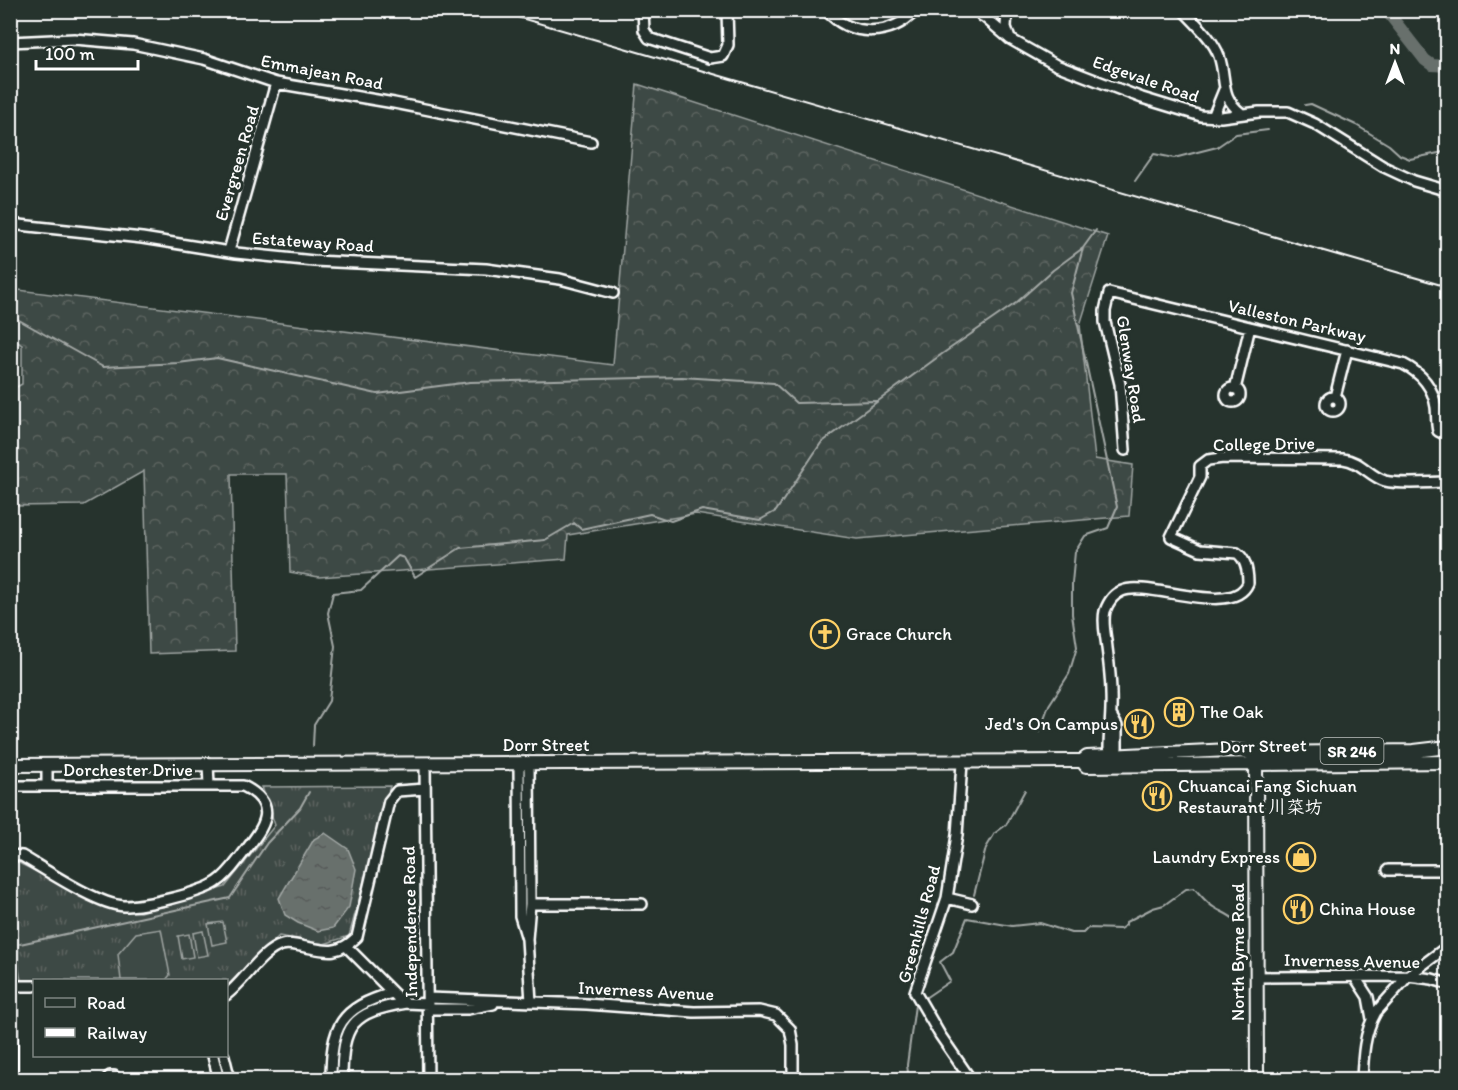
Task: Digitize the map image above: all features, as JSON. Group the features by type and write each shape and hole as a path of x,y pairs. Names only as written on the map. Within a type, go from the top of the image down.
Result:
{"main road":[{"name":"Dorr Street","path":"1082,761 1086,766 1414,751 1448,747"},
{"name":"Dorr Street","path":"10,765 962,763 1082,761 1087,758 1113,754 1230,750 1255,759 1448,762"},
{"name":"North Byrne Road","path":"1255,759 1257,1080"}],"street":[{"path":"643,10 644,30 649,38 710,58 723,56 728,45 727,10"},
{"path":"826,10 852,29 865,31 893,26 916,10"},
{"path":"979,13 1005,10 1006,27 1010,39"},
{"path":"1184,10 1219,56 1224,90 1231,104 1241,113"},
{"name":"Edgevale Road","path":"979,13 1010,39 1056,65 1131,94 1202,116 1279,111 1296,115 1315,124 1384,167 1414,181 1448,191"},
{"name":"Emmajean Road","path":"10,42 74,39 133,44 204,58 276,83 427,109 591,142"},
{"name":"Evergreen Road","path":"229,251 276,83"},
{"path":"1212,117 1224,90"},
{"name":"Estateway Road","path":"10,224 98,232 316,261 472,268 560,279 613,293"},
{"name":"Valleston Parkway","path":"1109,293 1403,364 1421,376 1431,391 1434,397 1437,427"},
{"name":"Glenway Road","path":"1109,293 1104,316 1120,384 1125,450"},
{"path":"1235,389 1250,327"},
{"path":"1335,398 1347,350"},
{"path":"1448,426 1437,427 1441,434 1448,436"},
{"name":"College Drive","path":"1113,754 1109,748 1108,727 1112,717 1104,623 1106,610 1116,594 1127,588 1139,588 1174,595 1231,597 1240,594 1248,583 1245,565 1237,553 1200,550 1171,537 1200,477 1200,466 1204,462 1223,458 1344,459 1357,462 1376,477 1389,482 1448,482"},
{"name":"Dorchester Drive","path":"208,763 208,786"},
{"name":"Independence Road","path":"425,763 428,1080"},
{"path":"524,763 520,897 527,906"},
{"path":"524,763 527,906 522,927 527,939 531,1002"},
{"name":"Greenhills Road","path":"962,763 957,835 946,898 915,992 940,1035 971,1080"},
{"name":"Dorchester Drive","path":"47,765 47,786"},
{"name":"Dorchester Drive","path":"10,855 22,856 100,899 122,906 141,905 201,890 218,882 256,837 266,816 261,798 254,791 243,786 20,786"},
{"path":"228,994 270,951 281,945 289,944 336,951 347,947 357,937 389,801 397,791 425,789"},
{"path":"1388,870 1448,870"},
{"path":"520,897 527,906"},
{"path":"946,898 972,904"},
{"path":"527,906 642,904"},
{"path":"1362,1080 1364,1049 1372,1019 1380,1006 1408,976 1448,946"},
{"path":"347,947 392,993 406,1003"},
{"path":"10,948 12,1080"},
{"name":"Inverness Avenue","path":"1256,977 1408,976 1448,984"},
{"path":"1355,977 1368,997 1372,1019"},
{"path":"12,986 33,986"},
{"path":"331,1080 331,1052 336,1033 342,1022 358,1005 392,993"},
{"name":"Inverness Avenue","path":"342,1080 342,1053 345,1039 352,1025 364,1014 380,1007 406,1003 468,1009 504,1002 531,1002 694,1012 759,1011 776,1015 784,1020 790,1029 793,1045 793,1080"},
{"path":"213,1057 219,1080"},
{"path":"224,1057 230,1080"},
{"path":"106,1080 111,1076 116,1080"}],"green space":[{"path":"637,84 1108,236 1080,325 1095,459 1133,465 1129,516 857,539 696,514 568,535 566,559 319,577 290,572 287,474 231,474 235,651 149,654 144,471 84,505 11,506 11,390 22,384 22,345 11,338 11,289 613,365"},
{"path":"390,786 349,936 324,944 279,936 228,986 228,979 21,980 18,959 18,924 10,863 15,861 113,910 140,912 225,887 275,825 262,787"},
{"path":"223,922 227,942 212,945 208,924"},
{"path":"161,929 170,975 167,979 121,979 118,954 136,933"},
{"path":"203,931 208,955 197,957 193,933"},
{"path":"189,934 193,957 182,959 178,936"}],"water":[{"path":"325,833 348,849 356,869 349,907 333,928 318,931 285,915 279,898 314,839"}],"waterway":[{"path":"1386,10 1425,60 1432,65 1448,66"},
{"path":"1305,105 1311,104 1356,125 1389,145 1400,155 1410,159 1448,151"},
{"path":"1135,181 1154,154 1174,158 1217,147 1236,134 1268,130"},
{"path":"1039,732 1049,705 1069,674 1077,647 1072,614 1075,552 1085,536 1108,528 1117,507 1071,293 1083,248 1096,230"},
{"path":"313,746 314,725 329,701 335,646 328,613 333,593 361,590 398,556 404,558 415,577 460,548 545,540 574,523 581,529 650,514 671,521 702,510 760,520 776,511 821,443 1016,303 1053,270 1083,248"},
{"path":"10,315 103,367 178,363 217,358 377,394 470,382 682,377 774,383 796,403 877,401"},
{"path":"974,895 986,848 995,833 1006,825 1025,790"},
{"path":"20,944 230,898 267,843 300,808 309,792"},
{"path":"925,998 950,981 940,962 953,952 967,918 1012,926 1040,923 1071,933 1083,933 1088,928 1120,929 1126,925 1126,922 1164,905 1186,889 1194,888 1209,904 1236,921"},
{"path":"909,1080 907,1065 915,1005"}],"railway":[{"path":"493,10 1448,287"}],"place":[{"name":"Grace Church","path":"825,634"},
{"name":"The Oak","path":"1179,712"},
{"name":"Jed's On Campus","path":"1139,724"},
{"name":"Chuancai Fang Sichuan Restaurant 川菜坊","path":"1157,796"},
{"name":"Laundry Express","path":"1301,857"},
{"name":"China House","path":"1298,909"}]}
